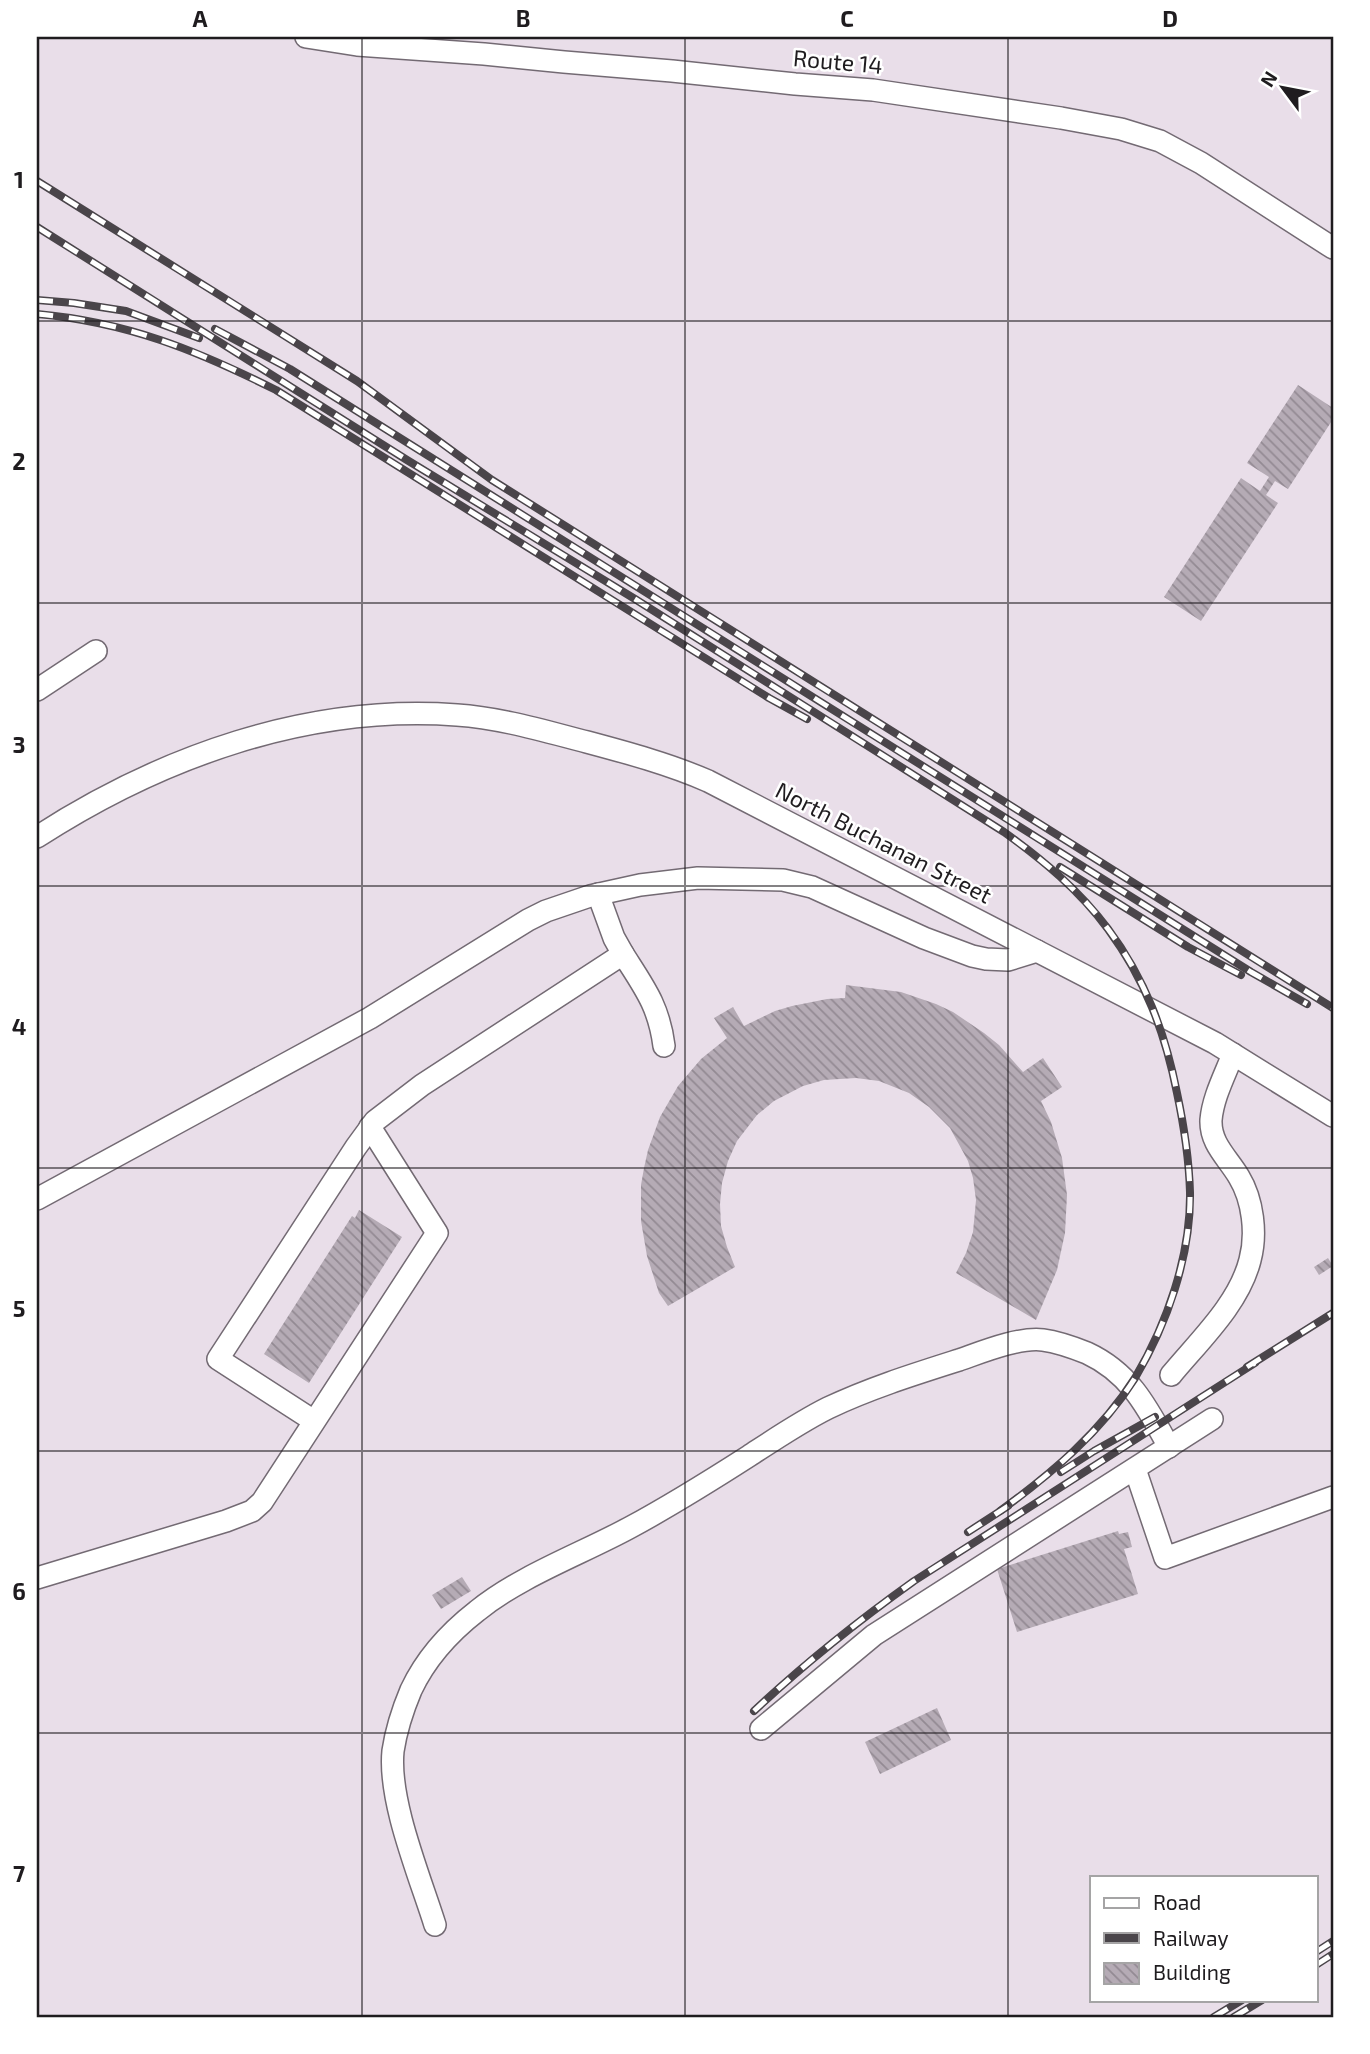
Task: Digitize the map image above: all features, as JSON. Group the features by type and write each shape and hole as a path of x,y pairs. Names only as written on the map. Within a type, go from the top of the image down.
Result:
{"street":[{"name":"Route 14","path":"306,37 358,45 873,90 1121,129 1160,141 1200,163 1333,248"},
{"path":"37,690 96,651"},
{"name":"North Buchanan Street","path":"37,837 138,780 204,752 245,739 334,720 377,715 414,713 495,720 633,755 685,772 732,793 1233,1054 1333,1116"},
{"path":"37,1199 370,1018 528,920 546,911 598,894 640,885 698,878 783,880 812,887 924,938 972,956 1008,960 1037,951"},
{"path":"598,894 614,938 653,999 661,1022 664,1046"},
{"path":"314,1421 218,1359 370,1127 385,1112 422,1085 623,954"},
{"path":"1171,1375 1226,1308 1244,1279 1251,1259 1254,1229 1247,1190 1215,1142 1211,1122 1214,1102 1233,1054"},
{"path":"37,1578 226,1521 252,1511 262,1502 437,1233 370,1127"},
{"path":"435,1925 397,1798 393,1772 396,1739 412,1689 430,1657 452,1633 501,1593 632,1526 826,1409 905,1377 1029,1340 1041,1339 1067,1345 1112,1367 1135,1390 1169,1447"},
{"path":"761,1729 874,1635 1212,1419"},
{"path":"1135,1469 1165,1558 1333,1497"}],"building":[{"path":"1298,385 1333,408 1333,419 1288,489 1275,481 1266,495 1278,503 1201,621 1164,597 1241,478 1260,491 1269,477 1247,463"},
{"path":"846,985 901,992 953,1012 999,1045 1023,1072 1043,1058 1062,1087 1041,1101 1051,1122 1062,1158 1067,1195 1065,1233 1057,1270 1036,1320 956,1273 973,1232 976,1200 968,1161 950,1128 929,1107 909,1093 879,1081 856,1078 824,1080 803,1086 774,1101 757,1115 737,1141 722,1183 721,1226 735,1267 668,1306 659,1293 647,1256 641,1221 644,1168 660,1117 678,1086 701,1059 727,1038 714,1018 733,1007 744,1026 792,1006 845,998"},
{"path":"359,1210 402,1237 309,1383 264,1354 352,1216 355,1218"},
{"path":"1328,1258 1333,1266 1319,1275 1314,1267"},
{"path":"1118,1531 1119,1534 1128,1532 1132,1547 1124,1549 1138,1594 1017,1632 997,1569"},
{"path":"462,1577 471,1591 441,1609 432,1595"},
{"path":"937,1708 951,1740 880,1774 865,1742"}],"railway":[{"path":"37,181 357,381 492,480 1333,1008"},
{"path":"37,227 1004,832 1060,876 1108,929 1143,987 1160,1027 1172,1070 1189,1167 1186,1240 1167,1312 1147,1357 1122,1398 1074,1451 1000,1511"},
{"path":"37,300 126,311 199,338"},
{"path":"37,314 101,324 160,340 218,362 276,390 769,698 807,719"},
{"path":"215,329 290,369 1251,972 1307,1004"},
{"path":"1060,867 1188,947 1241,975"},
{"path":"1247,1367 1333,1313"},
{"path":"754,1711 832,1643 914,1581 1255,1363"},
{"path":"1061,1472 1155,1417"},
{"path":"968,1532 1008,1506"},
{"path":"1318,1951 1333,1941"},
{"path":"1318,1964 1333,1954"},
{"path":"1214,2017 1239,2002"},
{"path":"1234,2017 1259,2002"}]}
